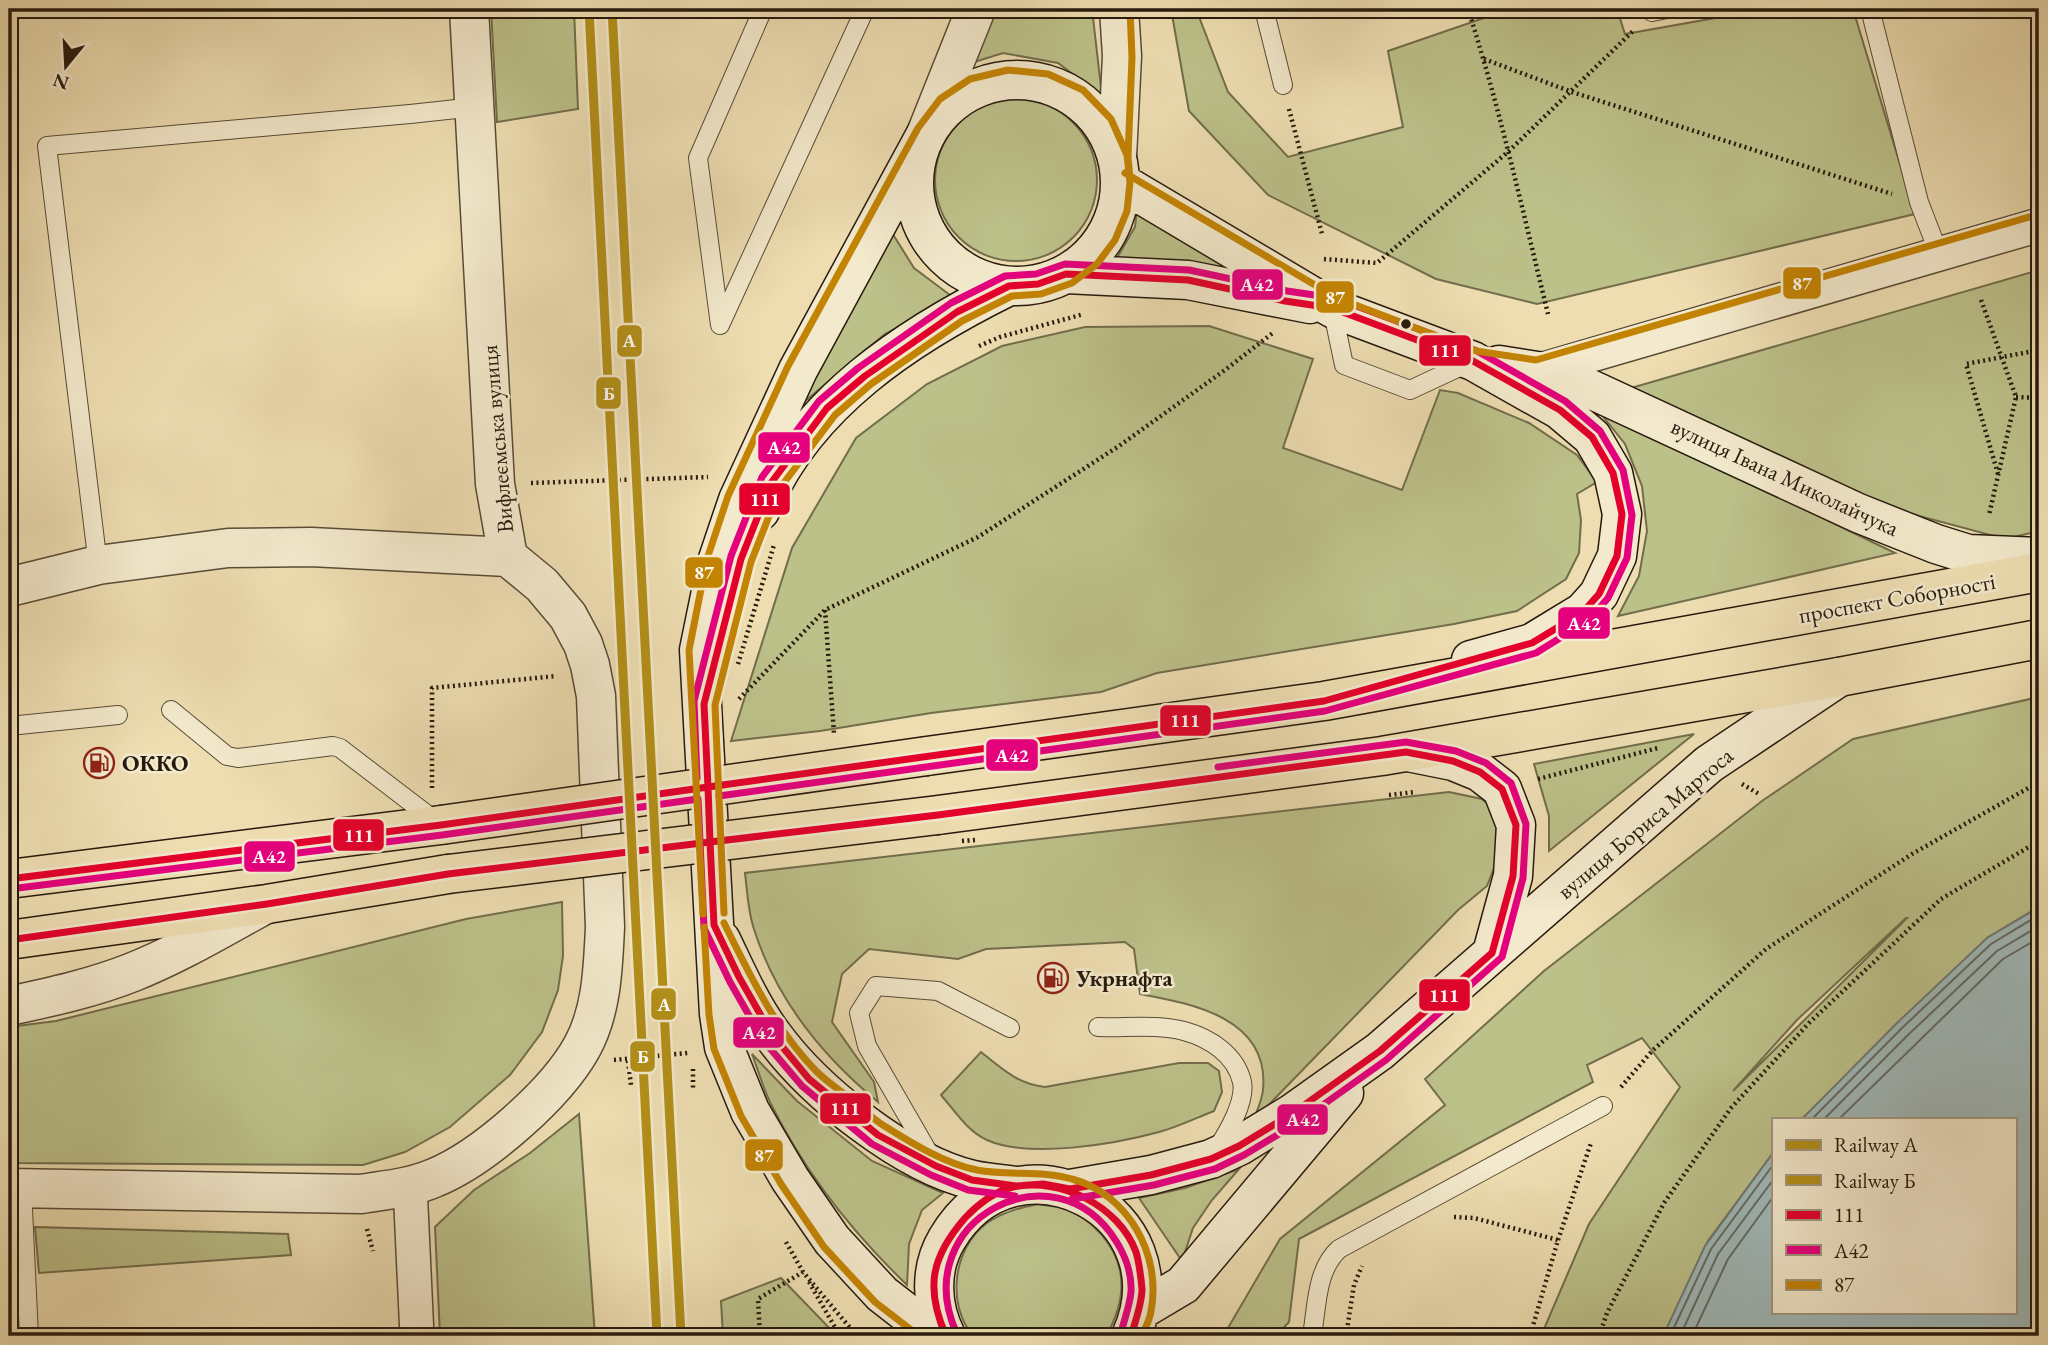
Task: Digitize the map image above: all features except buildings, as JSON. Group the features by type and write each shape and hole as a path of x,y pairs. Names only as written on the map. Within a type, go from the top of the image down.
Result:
{"highway":[{"name":"проспект Соборності","path":"9,880 437,810 927,756 1324,701 2039,572"},
{"path":"9,940 267,904 448,874 938,815 1406,752 1839,677 2039,639"}],"main road":[{"name":"Вифлеємська вулиця","path":"15,1188 361,1194 410,1186 435,1178 464,1162 510,1129 553,1088 582,1047 597,1004 605,927 596,696 583,645 568,616 542,584 508,557 495,484 470,9"},
{"path":"976,9 914,166 914,200 926,232 946,260 975,278 1009,286 1038,284 1066,274 1089,258 1106,235 1117,209 1122,56 1119,9"},
{"path":"719,705 699,650 717,562 738,500 798,370 926,134 947,107 974,89 1009,80 1044,84 1077,99 1102,124 1119,169"},
{"name":"вулиця Івана Миколайчука","path":"1119,169 1332,308"},
{"name":"вулиця Івана Миколайчука","path":"1066,274 1188,280 1332,308 1473,361 1560,411 1592,438 1613,473 1622,514 1617,556 1599,594 1583,612 1532,643 1324,701"},
{"path":"936,1336 882,1294 832,1240 790,1179 750,1111 724,1047 719,1014 714,925 719,705 741,559 771,483 827,408 865,376 957,312 1009,286"},
{"name":"вулиця Івана Миколайчука","path":"1473,361 1536,371 1573,381 1858,513 1937,544 1968,554 2039,557"},
{"path":"9,587 98,565 228,548 311,547 508,557"},
{"name":"вулиця Бориса Мартоса","path":"1070,1189 1151,1175 1211,1158 1239,1146 1293,1113 1380,1051 1709,764 1839,677"},
{"path":"1406,752 1453,761 1480,772 1502,789 1516,825 1513,876 1492,953"},
{"path":"9,1006 79,990 133,972 191,945 267,904"},
{"path":"714,925 738,977 771,1033 810,1079 878,1135 936,1166 972,1180 1016,1186 1043,1184 1070,1189 1098,1202 1120,1223 1136,1249 1143,1279 1137,1329"},
{"name":"вулиця Бориса Мартоса","path":"1137,1329 1183,1285 1380,1051"},
{"path":"946,1336 938,1319 933,1284 940,1251 958,1222 984,1199 1016,1186"}],"street":[{"name":"вулиця Івана Миколайчука","path":"1536,371 2039,225"},
{"path":"410,1186 417,1336"}],"lane":[{"path":"763,9 698,158 720,325 865,9"},
{"path":"1264,9 1283,85"},
{"path":"1870,9 1919,202 1939,254"},
{"path":"98,565 47,146 475,107"},
{"path":"172,710 227,756 237,758 333,746 340,748 437,810"},
{"path":"9,726 118,715"},
{"path":"936,1166 867,1046 859,1013 876,986 938,991 1010,1028"},
{"path":"1098,1027 1183,1031 1212,1041 1232,1060 1242,1084 1239,1103 1231,1126 1211,1158"},
{"path":"1312,1336 1321,1279 1331,1256 1339,1249 1603,1106"},
{"path":"15,1188 29,1336"}],"path":[{"path":"1468,9 1509,150 1548,314"},
{"path":"1313,258 1377,263 1509,150 1659,10"},
{"path":"1484,59 1572,92 1919,202"},
{"path":"1283,85 1322,234"},
{"path":"1981,300 2016,397 1989,515"},
{"path":"975,348 1000,337 1089,313"},
{"path":"1262,328 1286,336"},
{"path":"719,705 825,610 978,537 1119,446 1274,332"},
{"path":"1998,474 1966,364 2039,349"},
{"path":"2016,397 2039,398"},
{"path":"560,481 711,477"},
{"path":"734,676 776,539"},
{"path":"825,610 834,735"},
{"path":"437,810 432,688 566,676"},
{"path":"1530,1336 1558,1240 1603,1106 1652,1051 1766,949 1912,853 2039,782"},
{"path":"1599,1336 1607,1313 1664,1203 1731,1108 1809,1023 1941,899 2039,841"},
{"path":"609,1060 628,1061 640,1056 665,1056 724,1047"},
{"path":"628,1061 631,1085"},
{"path":"1448,1217 1474,1218 1558,1240"},
{"path":"1346,1336 1354,1285 1365,1259"},
{"path":"760,1336 758,1299 803,1272 840,1336"}],"green space":[{"path":"491,9 574,9 578,109 497,122"},
{"path":"988,9 1092,9 1102,96 1058,63 1003,53 965,65"},
{"path":"1171,9 1196,9 1228,92 1288,157 1403,127 1388,51 1510,9 1617,9 1625,34 1766,9 1853,9 1915,214 1537,304 1436,279 1268,195 1189,111"},
{"path":"1016,99 1047,105 1073,123 1091,149 1097,180 1091,211 1073,237 1047,255 1016,261 985,255 959,237 941,211 935,180 941,149 959,123 985,105"},
{"path":"1138,200 1237,272 1117,258 1135,227"},
{"path":"889,228 914,268 954,298 885,334 803,403"},
{"path":"2039,270 2039,531 2005,539 1871,503 1631,388"},
{"path":"1209,326 1313,359 1283,448 1402,490 1440,390 1458,393 1529,423 1577,455 1597,482 1577,494 1581,520 1579,553 1566,579 1517,611 1454,624 1157,673 1101,692 731,741 792,548 856,438 927,384 1002,346 1085,327"},
{"path":"1597,409 1895,553 1618,616 1639,576 1647,531 1642,486 1625,444"},
{"path":"2039,697 2039,907 1987,938 1803,1118 1772,1118 1772,1154 1708,1241 1666,1336 1541,1336 1589,1224 1680,1087 1642,1038 1587,1065 1593,1082 1299,1239 1289,1322 1276,1336 1232,1336 1225,1333 1280,1239 1445,1105 1425,1079 1544,971 1762,801 1853,739","holes":["1907,918 1733,1091 1797,1020"]},
{"path":"1694,734 1549,851 1549,816 1534,764"},
{"path":"1449,792 1482,799 1501,816 1503,845 1487,886 1458,910 1253,1121 1263,1090 1262,1066 1254,1046 1241,1031 1224,1019 1183,1003 1140,994 1134,949 1125,942 986,949 958,959 869,949 842,974 832,1022 874,1082 878,1102 819,1045 787,1001 762,952 750,913 745,873"},
{"path":"562,902 563,956 558,990 542,1032 510,1075 450,1127 405,1152 363,1165 9,1163 9,1027 56,1021 466,919"},
{"path":"981,1052 1018,1079 1045,1087 1179,1063 1208,1063 1219,1071 1222,1092 1214,1111 1173,1128 1141,1137 1072,1148 1005,1146 974,1132 941,1095"},
{"path":"752,1054 797,1101 872,1161 943,1193 922,1210 909,1244 907,1285 849,1223 814,1177 771,1104"},
{"path":"579,1114 595,1336 440,1336 435,1227 474,1190 530,1153"},
{"path":"1239,1169 1212,1200 1193,1228 1182,1261 1139,1198 1185,1188"},
{"path":"1038,1204 1062,1208 1080,1216 1097,1230 1110,1246 1122,1284 1118,1310 1106,1336 973,1336 964,1323 959,1308 957,1277 967,1247 976,1234 993,1219"},
{"path":"35,1227 288,1234 291,1255 39,1273"},
{"path":"9,1229 14,1229 21,1336 9,1336"},
{"path":"781,1278 837,1336 723,1336 721,1301"}],"water":[{"path":"2039,907 2039,1336 1663,1336 1705,1246 1772,1154 1772,1314 2016,1314 2016,1118 1803,1118 1897,1023 1987,938"}],"rail line":[{"name":"Б","path":"589,9 657,1336"},
{"name":"A","path":"612,9 681,1336"}],"transit line":[{"name":"87","path":"1130,9 1130,179"},
{"name":"87","path":"703,914 689,650 707,559 728,496 788,366 918,128 940,99 970,79 1008,70 1048,74 1083,90 1111,119 1127,155 1130,182 1127,211 1115,240 1097,264 1072,283 1041,294 1012,296 962,321 871,384 835,415 780,488 751,562 715,705 724,913"},
{"name":"87","path":"1125,173 1337,298 1476,351 1536,360 2036,215"},
{"name":"А42","path":"697,778 694,701 731,556 762,477 819,401 858,368 951,303 1005,276 1036,274 1065,264 1189,270 1287,291 1335,298 1477,351 1565,401 1600,431 1623,470 1632,515 1627,558 1608,598 1589,620 1536,653 1325,711 719,796"},
{"name":"111","path":"1066,274 1188,280 1332,308 1473,361 1560,410 1592,437 1613,473 1622,514 1617,556 1599,594 1583,612 1532,643 1324,701 708,787 704,704 741,559 771,483 827,408 865,376 957,312 1009,286 1038,284 1066,274"},
{"name":"А42","path":"1072,1199 1154,1185 1215,1169 1244,1155 1299,1122 1386,1060 1502,957 1523,878 1526,824 1511,783 1486,763 1456,751 1406,742 1218,767"},
{"name":"111","path":"1406,752 1453,761 1480,772 1502,789 1516,825 1513,876 1492,953 1380,1051 1293,1113 1239,1146 1211,1159 1151,1175 1070,1189 1043,1184 1016,1186 972,1180 936,1166 878,1135 809,1079 771,1033 739,977 714,925 710,842 938,815 1406,752"},
{"name":"111","path":"9,879 441,825 708,787"},
{"name":"111","path":"708,787 710,842"},
{"name":"А42","path":"10,889 442,835 698,799 704,928 730,982 763,1040 802,1086 872,1144 931,1175 968,1190 1015,1196"},
{"name":"111","path":"9,940 267,904 448,874 710,842"},
{"name":"87","path":"724,923 764,1001 801,1055 820,1075 877,1121 930,1153 965,1167 989,1172 1061,1176 1092,1187 1110,1198 1137,1230 1151,1269 1151,1311 1142,1336"},
{"name":"87","path":"704,927 709,1015 714,1049 741,1116 781,1184 824,1247 875,1302 919,1336"},
{"name":"111","path":"946,1336 939,1319 934,1288 935,1274 945,1246 965,1218 987,1199 1006,1189 1031,1185 1050,1186 1086,1198 1116,1221 1128,1236 1136,1252 1142,1289 1140,1307 1131,1336"},
{"name":"А42","path":"956,1332 946,1292 952,1257 969,1228 995,1208 1026,1197 1058,1198 1090,1212 1116,1241 1127,1265 1131,1285 1121,1333"}],"place":[{"name":"ОККО","path":"99,763"},
{"name":"Укрнафта","path":"1053,978"}]}
